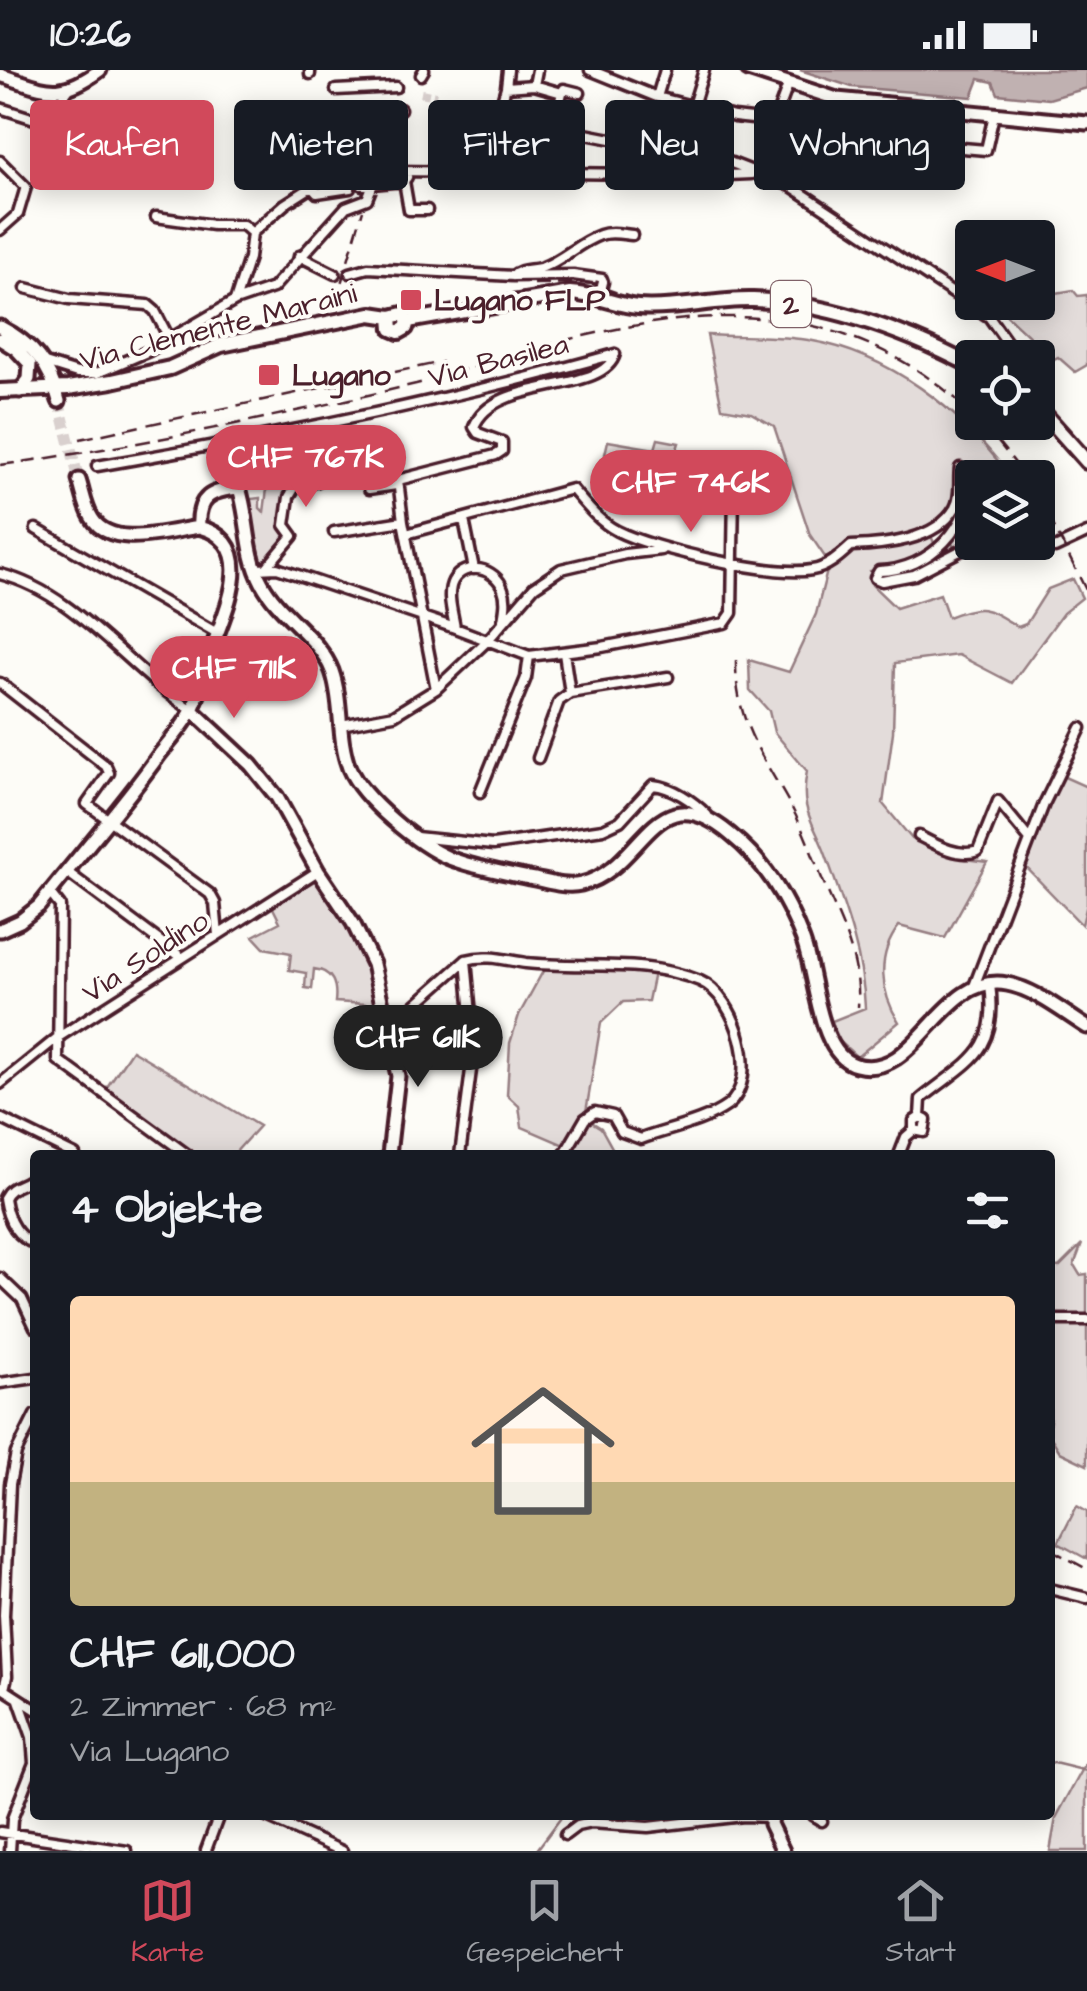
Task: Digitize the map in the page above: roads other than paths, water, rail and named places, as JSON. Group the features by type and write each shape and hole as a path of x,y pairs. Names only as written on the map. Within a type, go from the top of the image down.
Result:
{"main road":[{"path":"0,75 46,89 69,89 100,70"},
{"path":"748,70 788,85 861,102 1087,123"},
{"name":"Via Clemente Maraini","path":"0,391 58,395 170,368 230,342 370,314 391,317 390,327 396,332 404,330 408,321 601,290"},
{"name":"2","path":"601,290 636,307 752,300 821,308 873,324 955,359"},
{"path":"0,327 24,340 45,362 58,395"},
{"path":"0,339 30,364 29,379 20,391"},
{"path":"1055,426 1087,462"},
{"path":"0,930 28,915 50,892 110,820 192,710 232,599 234,570 222,541 199,528 132,535 109,533 92,518 79,480"},
{"path":"199,528 200,508 206,496 217,490 239,488 273,600 331,669 350,770 361,788 416,837 446,857 577,885 595,880 620,864 649,828 665,816 688,812 710,819 757,858 772,878 802,937 834,1050 850,1064 870,1067 898,1056 954,1000 990,984 1018,987 1087,1026"},
{"path":"192,710 269,787 373,964 398,1076 389,1150"},
{"path":"771,1820 783,1851"}],"street":[{"path":"408,171 739,175 752,174 754,170 566,130 499,111 508,70"},
{"path":"534,84 538,70"},
{"path":"592,70 669,100"},
{"path":"657,97 666,70"},
{"path":"695,100 704,70"},
{"path":"506,88 534,84 562,94"},
{"path":"782,100 788,85"},
{"path":"336,90 396,87"},
{"path":"0,108 44,122 69,89"},
{"path":"560,100 564,89 580,93"},
{"path":"965,148 986,150 993,119"},
{"path":"0,161 26,188 18,214 0,230"},
{"path":"235,301 250,258 252,233 307,190"},
{"path":"313,190 367,199 370,190"},
{"path":"406,190 409,210 427,210"},
{"path":"796,190 989,317 1005,340"},
{"path":"45,362 77,373 97,373 170,340 235,301 273,288 344,196"},
{"path":"156,218 213,226 243,225 252,233"},
{"path":"513,276 566,257 600,234 632,235"},
{"path":"299,256 334,274"},
{"path":"350,273 368,268 513,276 573,275 602,279 601,290"},
{"path":"26,288 70,299 148,304 170,340"},
{"name":"Via Basilea","path":"97,466 456,395 614,354 608,368 596,374 524,392 478,418 474,426 478,434 502,442 502,451 489,458 398,480 396,484"},
{"path":"235,441 242,474 239,488"},
{"path":"391,449 316,482 295,487 286,525 293,536 262,568 422,616 529,656 725,624 732,613 734,490"},
{"path":"369,489 396,484 436,689"},
{"path":"406,534 572,489 615,530 666,550 791,572 816,570 850,546 878,547 926,532 955,508"},
{"path":"464,520 474,568"},
{"path":"334,532 402,521"},
{"path":"955,526 948,537 919,562 906,569 879,572 876,578 882,581 914,575 955,554"},
{"path":"36,528 217,633"},
{"path":"1055,548 1087,534"},
{"path":"340,725 394,715 436,689 487,642 534,587 561,569 666,550"},
{"path":"456,628 450,593 453,582 461,572 474,568 488,572 503,586 503,620"},
{"path":"0,574 67,608 192,710"},
{"path":"564,653 570,693"},
{"path":"480,792 526,678 529,656"},
{"path":"538,758 559,701 570,693 668,677"},
{"path":"0,683 108,768 87,804 210,894 218,935"},
{"path":"973,989 1030,840 1082,728"},
{"path":"416,837 493,844 603,829 620,821 653,784 696,804 710,819"},
{"path":"920,836 948,850 970,854 978,851 998,801 1030,840"},
{"name":"Via Soldino","path":"0,1084 57,1038 318,871"},
{"path":"67,872 181,957"},
{"path":"50,892 60,906 58,1060 181,1150"},
{"path":"389,1028 466,960 482,955 525,962 631,966 704,982 726,1005 736,1024 742,1050 743,1073 738,1091 727,1105 642,1139 622,1132 612,1116 595,1112 567,1150"},
{"path":"461,1150 474,1048 466,960"},
{"path":"901,1150 908,1134 927,1128 926,1120 920,1117 921,1099 981,1051 988,1038 992,1014 990,984"},
{"path":"0,1118 64,1150"},
{"path":"44,1150 47,1141"},
{"path":"30,1179 14,1186 4,1198 6,1212 18,1234 30,1241"},
{"path":"0,1278 22,1299 30,1316"},
{"path":"1055,1320 1087,1320"},
{"path":"0,1383 30,1379"},
{"path":"30,1440 16,1453 5,1483 7,1676 2,1688 30,1706"},
{"path":"1055,1589 1087,1598"},
{"path":"19,1700 30,1731"},
{"path":"10,1851 12,1819 30,1774"},
{"path":"206,1850 216,1820"},
{"path":"281,1820 342,1851"},
{"path":"565,1835 577,1826 591,1823 648,1827 691,1820"},
{"path":"0,1832 127,1851"}],"waterway":[{"path":"1055,1763 1087,1771"},
{"path":"536,1851 559,1820"}],"tunnel":[{"path":"421,93 436,96"},
{"path":"59,401 79,480"}],"railway":[{"path":"335,304 363,210"},
{"path":"534,284 589,283 633,298"},
{"path":"0,465 261,419 416,384 579,337 698,318 755,318 811,326 866,343 920,372 955,400"},
{"path":"80,439 442,362"},
{"path":"996,440 1013,460"},
{"path":"1055,529 1087,592"},
{"path":"736,660 746,722 797,819 848,942 856,973 858,1007"},
{"path":"1055,1552 1087,1569"}],"place":[{"name":"Lugano FLP","path":"411,300"},
{"name":"Lugano","path":"269,375"}]}
